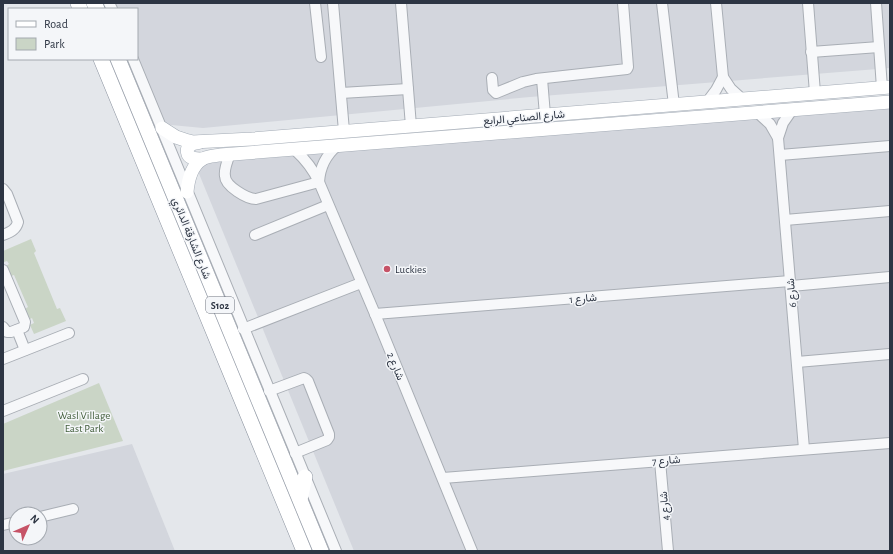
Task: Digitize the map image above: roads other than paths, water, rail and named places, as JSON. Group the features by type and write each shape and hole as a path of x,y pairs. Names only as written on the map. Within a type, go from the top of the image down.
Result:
{"highway":[{"name":"شارع الشارقة الدائري","path":"101,60 304,551"},
{"name":"شارع الشارقة الدائري","path":"118,60 321,551"},
{"path":"300,500 305,477"}],"main road":[{"name":"شارع الصناعي الرابع","path":"162,128 185,140 202,142 886,88"},
{"name":"شارع الصناعي الرابع","path":"202,159 211,156 230,154 890,102"},
{"path":"202,142 191,145 188,147 187,151 193,159 202,159"},
{"path":"187,192 193,170 202,159"}],"street":[{"path":"315,3 321,57"},
{"path":"333,3 344,131"},
{"path":"401,3 411,126"},
{"path":"492,78 493,90 496,92 524,82 628,68 623,3"},
{"path":"662,3 674,105"},
{"path":"716,3 723,77 731,89 742,99"},
{"path":"808,3 815,93"},
{"path":"876,3 879,46 886,88"},
{"path":"811,52 879,46"},
{"path":"133,60 336,551"},
{"path":"707,102 723,77"},
{"path":"542,79 545,115"},
{"path":"341,93 408,89"},
{"name":"شارع 6","path":"778,138 783,123 792,110"},
{"name":"شارع 6","path":"758,113 770,124 778,138 804,449"},
{"path":"230,154 225,176 228,185 251,199 256,199 319,182 319,174 325,158 330,151 337,146"},
{"path":"780,155 890,146"},
{"name":"شارع 2","path":"295,150 309,164 319,182 472,551"},
{"path":"3,189 7,194 18,222 15,229 3,235"},
{"path":"255,235 328,205"},
{"path":"785,220 890,211"},
{"path":"3,270 25,322 24,327 9,332 3,327"},
{"name":"شارع 1","path":"375,314 890,277"},
{"path":"244,329 361,283"},
{"path":"17,330 25,350"},
{"path":"3,359 69,333"},
{"path":"797,362 890,354"},
{"path":"3,411 83,378"},
{"path":"269,391 302,379 306,379 308,381 329,437 327,440 295,452"},
{"name":"شارع 7","path":"443,478 890,442"},
{"name":"شارع 4","path":"660,461 668,551"},
{"path":"48,515 73,509"}],"place":[{"name":"Luckies","path":"387,269"}],"park label":[{"name":"Wasl Village East Park","path":"84,421"}]}
